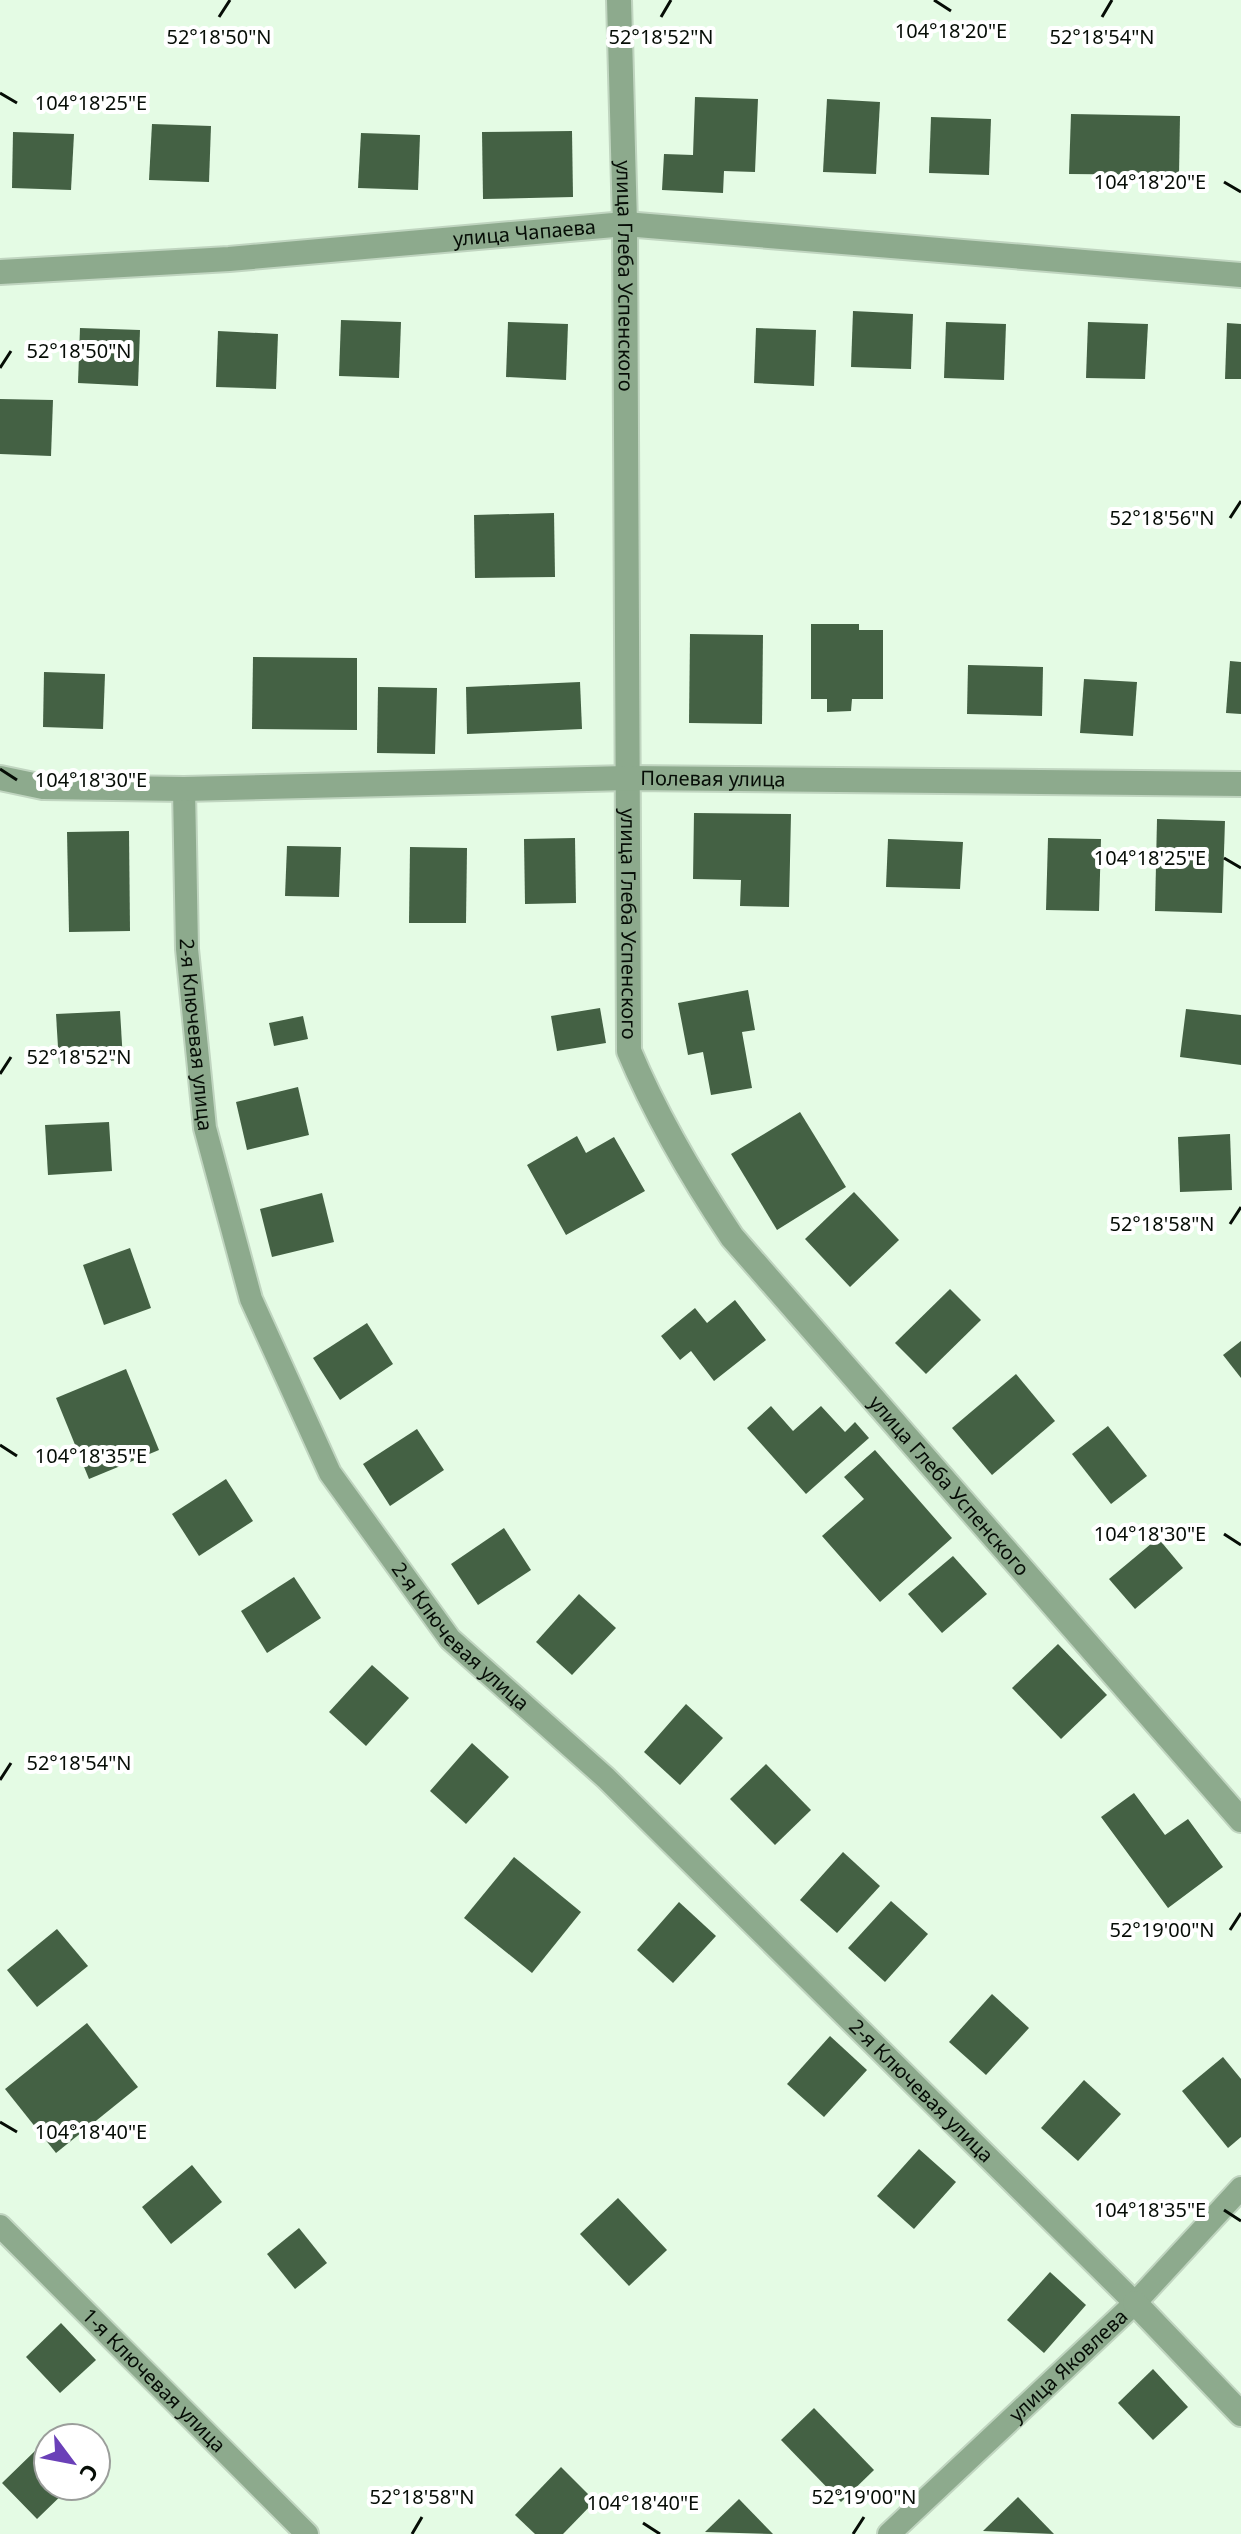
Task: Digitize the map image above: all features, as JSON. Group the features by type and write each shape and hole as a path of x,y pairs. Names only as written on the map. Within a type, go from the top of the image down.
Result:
{"street":[{"name":"улица Глеба Успенского","path":"619,0 625,224 629,1051 655,1112 687,1169 732,1237 1241,1820"},
{"name":"улица Чапаева","path":"0,272 229,259 625,224 1241,275"},
{"path":"0,778 43,787 184,789"},
{"name":"Полевая улица","path":"184,789 627,778 1241,784"},
{"name":"2-я Ключевая улица","path":"1135,2303 1241,2414"}],"lane":[{"name":"2-я Ключевая улица","path":"184,789 187,949 205,1128 251,1299 330,1473 450,1639 606,1778 1135,2303"},
{"name":"улица Яковлева","path":"889,2534 1135,2303 1241,2188"},
{"name":"1-я Ключевая улица","path":"0,2226 307,2534"}],"building":[{"path":"695,97 758,99 755,172 724,171 723,193 662,190 664,154 693,155"},
{"path":"827,99 880,102 876,174 823,172"},
{"path":"1071,114 1180,116 1179,175 1069,174"},
{"path":"931,117 991,119 989,175 929,173"},
{"path":"152,124 211,126 209,182 149,180"},
{"path":"572,131 573,197 483,199 482,132"},
{"path":"13,132 74,134 71,190 12,188"},
{"path":"361,133 420,135 418,190 358,188"},
{"path":"853,311 913,314 911,369 851,367"},
{"path":"341,320 401,322 399,378 339,376"},
{"path":"508,322 568,324 566,380 506,377"},
{"path":"946,322 1006,324 1004,380 944,378"},
{"path":"1088,322 1148,324 1145,379 1086,378"},
{"path":"1227,323 1241,324 1241,379 1225,379"},
{"path":"80,328 140,330 138,386 78,383"},
{"path":"756,328 816,330 814,386 754,383"},
{"path":"218,331 278,334 276,389 216,387"},
{"path":"0,399 53,400 51,456 0,454"},
{"path":"554,513 555,577 475,578 474,515"},
{"path":"811,624 859,624 859,630 883,630 883,699 852,699 851,711 827,712 827,699 811,699"},
{"path":"690,634 763,635 762,724 689,723"},
{"path":"253,657 357,658 357,730 252,729"},
{"path":"1230,661 1241,662 1241,714 1226,713"},
{"path":"968,665 1043,667 1042,716 967,714"},
{"path":"44,672 105,674 103,729 43,727"},
{"path":"1084,679 1137,682 1133,736 1080,733"},
{"path":"580,682 582,729 467,734 466,687"},
{"path":"378,687 437,688 435,754 377,753"},
{"path":"694,813 791,814 789,907 740,906 741,880 693,879"},
{"path":"1157,819 1225,821 1222,913 1155,911"},
{"path":"129,831 130,931 69,932 67,832"},
{"path":"575,838 576,903 525,904 524,839"},
{"path":"1048,838 1101,839 1099,911 1046,910"},
{"path":"888,839 963,842 960,889 886,887"},
{"path":"287,846 341,847 339,897 285,896"},
{"path":"410,847 467,848 466,923 409,923"},
{"path":"748,990 755,1030 742,1032 752,1088 711,1095 703,1052 688,1055 678,1003"},
{"path":"600,1008 606,1043 557,1051 551,1016"},
{"path":"1186,1009 1241,1015 1241,1065 1180,1057"},
{"path":"120,1011 123,1060 59,1064 56,1014"},
{"path":"303,1016 308,1039 274,1046 269,1023"},
{"path":"298,1087 309,1135 247,1150 236,1102"},
{"path":"800,1112 846,1187 777,1230 731,1154"},
{"path":"109,1122 112,1171 48,1175 45,1125"},
{"path":"1230,1134 1232,1190 1180,1192 1178,1137"},
{"path":"577,1136 586,1153 614,1137 645,1191 566,1235 527,1165"},
{"path":"854,1192 899,1240 850,1287 805,1239"},
{"path":"322,1193 334,1242 272,1257 260,1209"},
{"path":"130,1248 151,1308 104,1325 83,1265"},
{"path":"950,1289 981,1320 926,1374 895,1343"},
{"path":"735,1300 766,1340 714,1381 691,1351 680,1360 661,1336 695,1308 707,1323"},
{"path":"367,1323 393,1364 340,1400 313,1358"},
{"path":"1241,1341 1241,1378 1223,1355"},
{"path":"126,1369 159,1450 89,1479 56,1398"},
{"path":"1016,1374 1055,1421 992,1475 952,1428"},
{"path":"771,1406 793,1431 821,1406 845,1432 855,1422 869,1438 806,1494 747,1428"},
{"path":"1108,1426 1147,1476 1111,1504 1072,1454"},
{"path":"417,1429 444,1470 390,1506 363,1464"},
{"path":"875,1450 952,1538 880,1602 822,1536 864,1499 844,1477"},
{"path":"226,1479 253,1521 199,1556 172,1514"},
{"path":"504,1528 531,1570 478,1605 451,1564"},
{"path":"1158,1538 1183,1568 1135,1609 1109,1579"},
{"path":"953,1556 987,1594 942,1633 908,1594"},
{"path":"294,1577 321,1618 267,1653 241,1611"},
{"path":"579,1594 616,1628 572,1675 536,1642"},
{"path":"1058,1644 1107,1695 1061,1739 1012,1688"},
{"path":"372,1665 409,1698 366,1746 329,1712"},
{"path":"686,1704 723,1738 680,1785 644,1752"},
{"path":"472,1743 509,1777 466,1824 430,1791"},
{"path":"766,1764 811,1810 775,1845 730,1799"},
{"path":"1134,1793 1165,1835 1188,1819 1223,1867 1168,1908 1101,1817"},
{"path":"843,1852 880,1886 837,1933 800,1900"},
{"path":"514,1857 581,1912 532,1973 464,1918"},
{"path":"891,1901 928,1934 885,1982 848,1948"},
{"path":"679,1902 716,1936 673,1983 637,1950"},
{"path":"57,1929 88,1966 37,2007 7,1970"},
{"path":"992,1994 1029,2028 986,2075 949,2042"},
{"path":"87,2023 138,2087 56,2153 5,2089"},
{"path":"830,2036 867,2070 824,2117 787,2084"},
{"path":"1223,2057 1241,2079 1241,2137 1228,2148 1182,2091"},
{"path":"1084,2080 1121,2114 1078,2161 1041,2128"},
{"path":"919,2149 956,2182 914,2229 877,2196"},
{"path":"192,2165 222,2202 171,2244 142,2207"},
{"path":"618,2198 667,2250 629,2286 580,2234"},
{"path":"299,2228 327,2263 295,2289 267,2254"},
{"path":"1050,2272 1086,2305 1044,2353 1007,2320"},
{"path":"61,2323 96,2360 60,2393 26,2357"},
{"path":"1153,2369 1188,2407 1153,2440 1118,2403"},
{"path":"814,2408 874,2470 841,2502 781,2440"},
{"path":"32,2454 32,2502 55,2502 37,2519 2,2483"},
{"path":"561,2467 595,2501 563,2534 535,2534 515,2515"},
{"path":"1018,2497 1054,2534 983,2531"},
{"path":"739,2499 773,2534 705,2532"}]}
